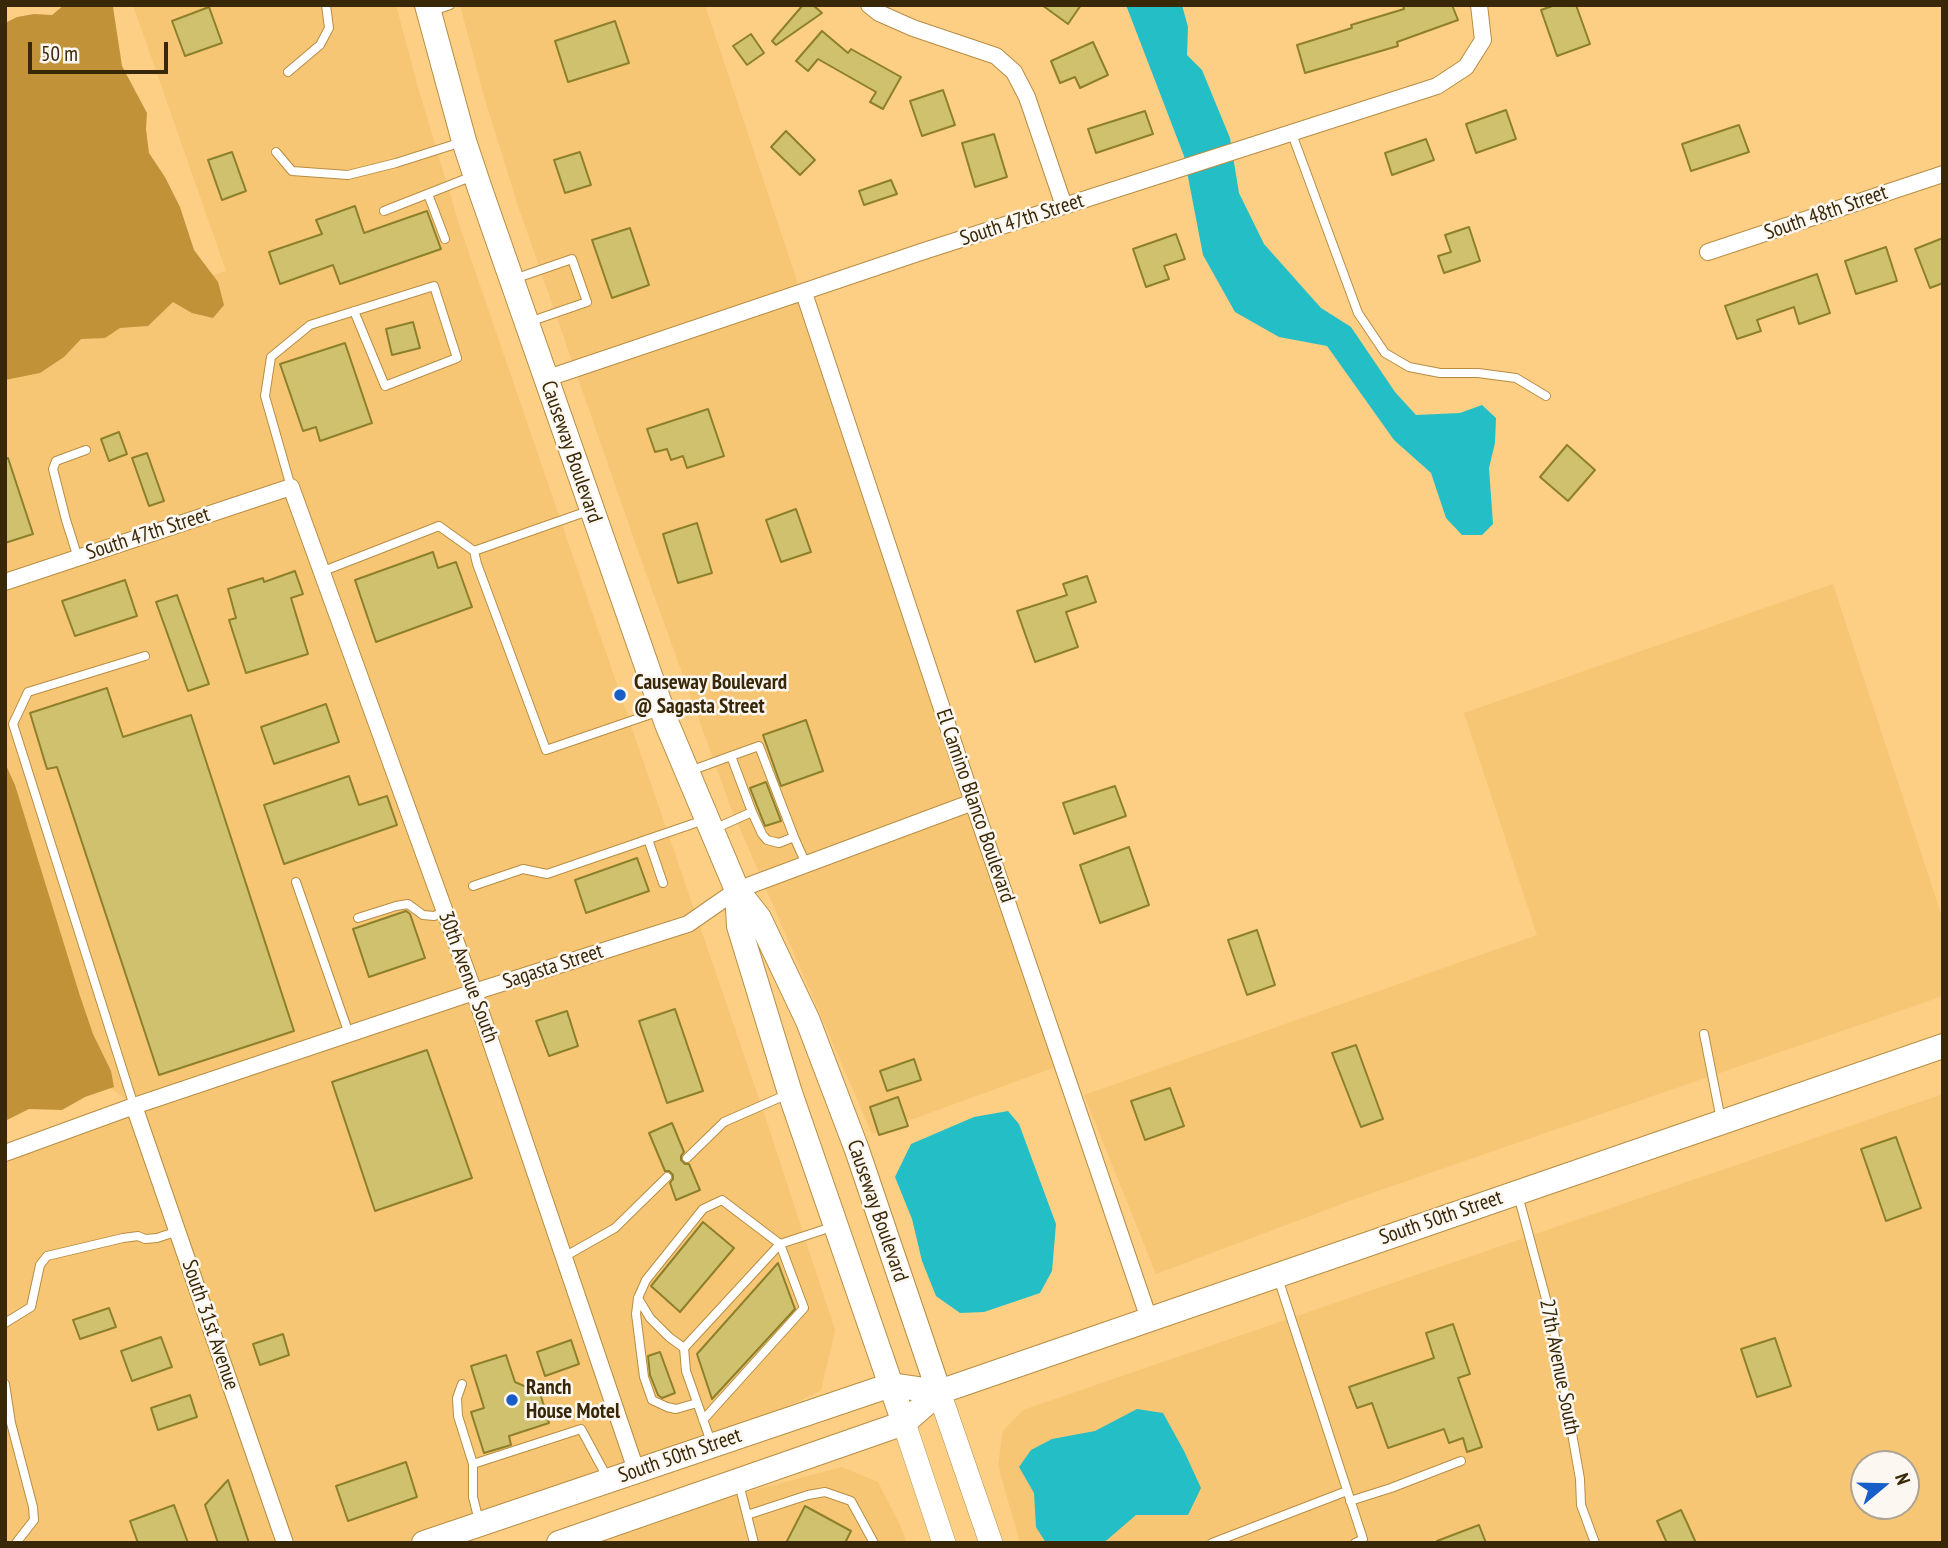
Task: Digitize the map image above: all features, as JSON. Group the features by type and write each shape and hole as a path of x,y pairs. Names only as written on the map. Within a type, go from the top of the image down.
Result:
{"main road":[{"name":"Causeway Boulevard","path":"436,8 464,142 662,710 737,890 759,918 808,1021 858,1150 991,1543"},
{"name":"Causeway Boulevard","path":"737,890 739,926 790,1093 944,1543"},
{"name":"South 50th Street","path":"559,1543 904,1423 939,1392 1943,1046"},
{"name":"South 50th Street","path":"424,1543 891,1385 939,1392"}],"street":[{"path":"869,5 879,13 913,28 996,56 1014,72 1027,97 1065,206"},
{"name":"South 47th Street","path":"545,379 921,252 1437,86 1466,68 1483,40 1479,5"},
{"name":"South 48th Street","path":"1708,252 1943,174"},
{"name":"El Camino Blanco Boulevard","path":"804,293 1149,1319"},
{"name":"South 47th Street","path":"5,582 291,487"},
{"name":"30th Avenue South","path":"291,487 474,992 636,1470"},
{"name":"Sagasta Street","path":"5,1153 134,1106 474,992 688,924 737,890 973,802"},
{"name":"South 31st Avenue","path":"134,1106 285,1543"}],"lane":[{"path":"288,72 320,45 329,28 326,5"},
{"path":"1292,134 1358,313 1385,353 1409,367 1440,373 1478,373 1516,378 1546,396"},
{"path":"276,152 292,171 348,175 464,142"},
{"path":"384,211 476,175"},
{"path":"428,194 445,239"},
{"path":"511,280 572,259 587,302 526,323"},
{"path":"291,487 265,396 271,357 310,325 354,311 434,286 457,358 385,386 354,311"},
{"path":"78,558 52,469 56,461 86,450"},
{"path":"474,551 591,510"},
{"path":"321,572 439,526 474,551 546,750 662,710"},
{"path":"134,1106 13,724 28,692 145,656"},
{"path":"687,772 759,746 806,864"},
{"path":"731,756 762,834 779,843 794,837"},
{"path":"473,886 523,869 547,874 648,839 752,812"},
{"path":"648,839 663,883"},
{"path":"296,882 349,1034"},
{"path":"358,918 408,904 423,915 445,912"},
{"path":"1704,1034 1721,1123"},
{"path":"687,1158 724,1122 790,1093"},
{"path":"564,1257 615,1228 667,1177"},
{"name":"27th Avenue South","path":"1518,1192 1553,1325 1580,1479 1581,1506 1595,1543"},
{"path":"697,1403 676,1409 667,1408 652,1400 644,1377 636,1314 638,1297 646,1280 703,1209 722,1200 780,1244 804,1308 703,1420"},
{"path":"712,1445 686,1371 684,1348 780,1244 836,1226"},
{"path":"5,1323 31,1307 40,1265 47,1256 123,1238 157,1238 178,1231"},
{"path":"1277,1275 1347,1491 1359,1541"},
{"path":"638,1297 650,1318 684,1348"},
{"path":"5,1384 11,1423 34,1520 16,1543"},
{"path":"463,1384 457,1398 458,1416 473,1464 472,1497 480,1524"},
{"path":"473,1464 581,1429 609,1479"},
{"path":"1350,1501 1461,1461"},
{"path":"738,1482 754,1543"},
{"path":"1212,1543 1347,1491"},
{"path":"747,1515 825,1492 850,1500 874,1543"}],"shaded area":[{"path":"64,5 113,7 122,66 147,113 149,153 180,207 194,250 218,282 224,305 213,318 192,313 173,302 148,326 120,328 105,338 81,339 64,357 40,373 5,380 5,23 17,17 34,14 52,15"},
{"path":"133,5 396,5 459,224 766,1119 835,1330 821,1391 722,1436 635,1471 427,1543 288,1543 142,1111 92,1075 5,823 5,349 226,271"},
{"path":"460,5 705,5 1061,1065 872,1134 731,808 517,203 483,93"},
{"path":"1833,584 1943,920 1943,996 1363,1196 1156,1274 1084,1095 1537,935 1464,713"},
{"path":"5,763 15,785 80,996 93,1034 111,1071 114,1087 85,1097 62,1110 29,1109 5,1121"},
{"path":"1943,1094 1943,1543 1020,1543 998,1465 1003,1431 1023,1410"},
{"path":"134,1109 281,1543 5,1543 5,1156"},
{"path":"842,1467 878,1482 907,1543 581,1543 649,1518"}],"water":[{"path":"1126,5 1182,5 1188,27 1187,55 1202,70 1230,138 1239,193 1264,244 1321,308 1351,327 1395,392 1416,415 1460,413 1482,405 1496,418 1495,443 1489,468 1493,524 1482,535 1462,535 1446,518 1431,473 1394,440 1327,346 1279,337 1235,312 1203,255 1184,156"},
{"path":"1008,1111 1019,1124 1056,1224 1052,1271 1040,1293 984,1312 960,1313 936,1296 922,1261 912,1219 895,1177 911,1144 974,1117"},
{"path":"1137,1409 1163,1413 1184,1451 1201,1488 1188,1515 1136,1515 1100,1543 1046,1543 1036,1527 1034,1493 1019,1467 1031,1450 1052,1439 1095,1431"}],"building":[{"path":"803,5 813,5 822,13 776,45 772,41"},
{"path":"1042,5 1081,5 1068,24"},
{"path":"1403,5 1452,5 1458,20 1397,42 1398,46 1305,73 1297,45 1404,9"},
{"path":"1555,5 1576,5 1590,44 1557,56 1541,10"},
{"path":"209,7 222,43 185,56 172,21"},
{"path":"615,21 629,63 568,82 555,41"},
{"path":"822,31 848,53 851,49 901,77 883,109 870,102 876,92 818,59 808,71 796,61"},
{"path":"751,34 764,53 747,65 733,46"},
{"path":"1093,42 1108,75 1080,88 1075,77 1060,83 1051,61"},
{"path":"943,90 955,125 922,136 910,101"},
{"path":"1506,110 1516,139 1476,153 1466,124"},
{"path":"1145,111 1153,134 1096,153 1088,129"},
{"path":"1739,125 1749,152 1691,171 1682,144"},
{"path":"786,131 815,160 800,175 771,147"},
{"path":"994,134 1007,177 975,187 962,143"},
{"path":"1426,139 1434,160 1392,175 1385,153"},
{"path":"232,152 246,191 222,200 208,160"},
{"path":"580,152 591,185 565,193 554,160"},
{"path":"891,180 897,194 864,205 859,191"},
{"path":"355,206 364,233 427,211 441,249 340,284 333,265 280,284 269,252 322,234 316,220"},
{"path":"1469,227 1480,261 1444,273 1438,256 1451,252 1445,235"},
{"path":"630,228 649,285 612,298 592,240"},
{"path":"1176,234 1185,259 1164,266 1169,279 1146,287 1133,249"},
{"path":"1943,238 1943,283 1930,288 1915,249"},
{"path":"1886,247 1897,281 1856,294 1845,261"},
{"path":"1817,274 1830,313 1799,324 1794,307 1757,320 1761,331 1737,339 1725,306"},
{"path":"413,322 420,348 392,355 386,329"},
{"path":"345,343 372,423 320,441 316,427 303,431 280,364"},
{"path":"708,409 724,456 687,468 683,456 671,460 667,449 655,452 647,429"},
{"path":"119,432 127,454 109,461 101,439"},
{"path":"1567,445 1595,470 1568,501 1540,477"},
{"path":"147,453 164,501 149,506 132,458"},
{"path":"8,458 33,534 5,543 5,459"},
{"path":"796,509 811,552 781,562 766,520"},
{"path":"697,523 712,573 678,583 663,534"},
{"path":"433,552 438,568 456,562 472,607 376,642 355,580"},
{"path":"295,571 303,594 291,598 308,654 246,673 229,620 236,618 228,589 263,578 264,582"},
{"path":"1087,576 1096,602 1066,612 1078,647 1035,662 1017,611 1067,595 1063,584"},
{"path":"125,580 137,616 75,636 62,601"},
{"path":"177,595 209,684 188,691 156,602"},
{"path":"107,688 123,737 191,715 294,1031 159,1075 57,767 47,769 30,713"},
{"path":"326,704 339,742 274,764 261,727"},
{"path":"806,720 823,771 781,786 763,735"},
{"path":"349,776 359,805 387,796 397,825 284,864 264,805"},
{"path":"766,782 781,821 765,826 750,788"},
{"path":"1115,786 1126,816 1074,834 1063,803"},
{"path":"1129,847 1149,905 1100,923 1080,865"},
{"path":"637,858 649,891 586,913 575,880"},
{"path":"406,911 410,914 425,958 369,977 353,929"},
{"path":"1257,930 1275,985 1247,995 1228,940"},
{"path":"675,1009 703,1091 667,1103 639,1021"},
{"path":"567,1011 578,1046 549,1056 536,1021"},
{"path":"1356,1045 1383,1119 1361,1127 1332,1053"},
{"path":"427,1050 472,1178 375,1211 332,1082"},
{"path":"914,1059 921,1080 887,1091 880,1071"},
{"path":"1170,1088 1184,1126 1145,1140 1131,1101"},
{"path":"898,1097 908,1126 879,1135 870,1107"},
{"path":"672,1123 684,1152 681,1160 689,1164 700,1190 676,1200 670,1183 673,1175 665,1171 649,1133"},
{"path":"1896,1137 1921,1208 1886,1221 1861,1149"},
{"path":"703,1222 734,1248 680,1312 651,1286"},
{"path":"778,1263 795,1309 712,1399 697,1354"},
{"path":"109,1308 116,1327 80,1339 73,1320"},
{"path":"1453,1324 1470,1374 1458,1378 1482,1447 1467,1452 1463,1438 1449,1443 1444,1429 1388,1448 1372,1403 1357,1408 1349,1387 1434,1358 1426,1333"},
{"path":"283,1334 289,1355 260,1365 253,1344"},
{"path":"161,1337 172,1367 132,1381 121,1351"},
{"path":"1775,1338 1791,1386 1757,1397 1741,1349"},
{"path":"571,1340 579,1364 545,1376 537,1352"},
{"path":"660,1352 675,1393 662,1398 658,1395 650,1375 648,1356"},
{"name":"Ranch House Motel","path":"506,1355 515,1382 540,1393 549,1423 509,1436 511,1445 484,1453 471,1412 484,1408 471,1366"},
{"path":"190,1395 197,1417 158,1430 151,1408"},
{"path":"406,1462 417,1497 348,1521 336,1486"},
{"path":"228,1480 249,1543 218,1543 205,1505"},
{"path":"174,1505 188,1543 138,1543 130,1521"},
{"path":"805,1506 851,1531 845,1543 786,1543"},
{"path":"1681,1510 1696,1543 1667,1543 1657,1521"},
{"path":"1479,1525 1486,1543 1437,1543 1437,1541"}],"place":[{"name":"Causeway Boulevard @ Sagasta Street","path":"620,695"},
{"name":"Ranch House Motel","path":"512,1400"}]}
